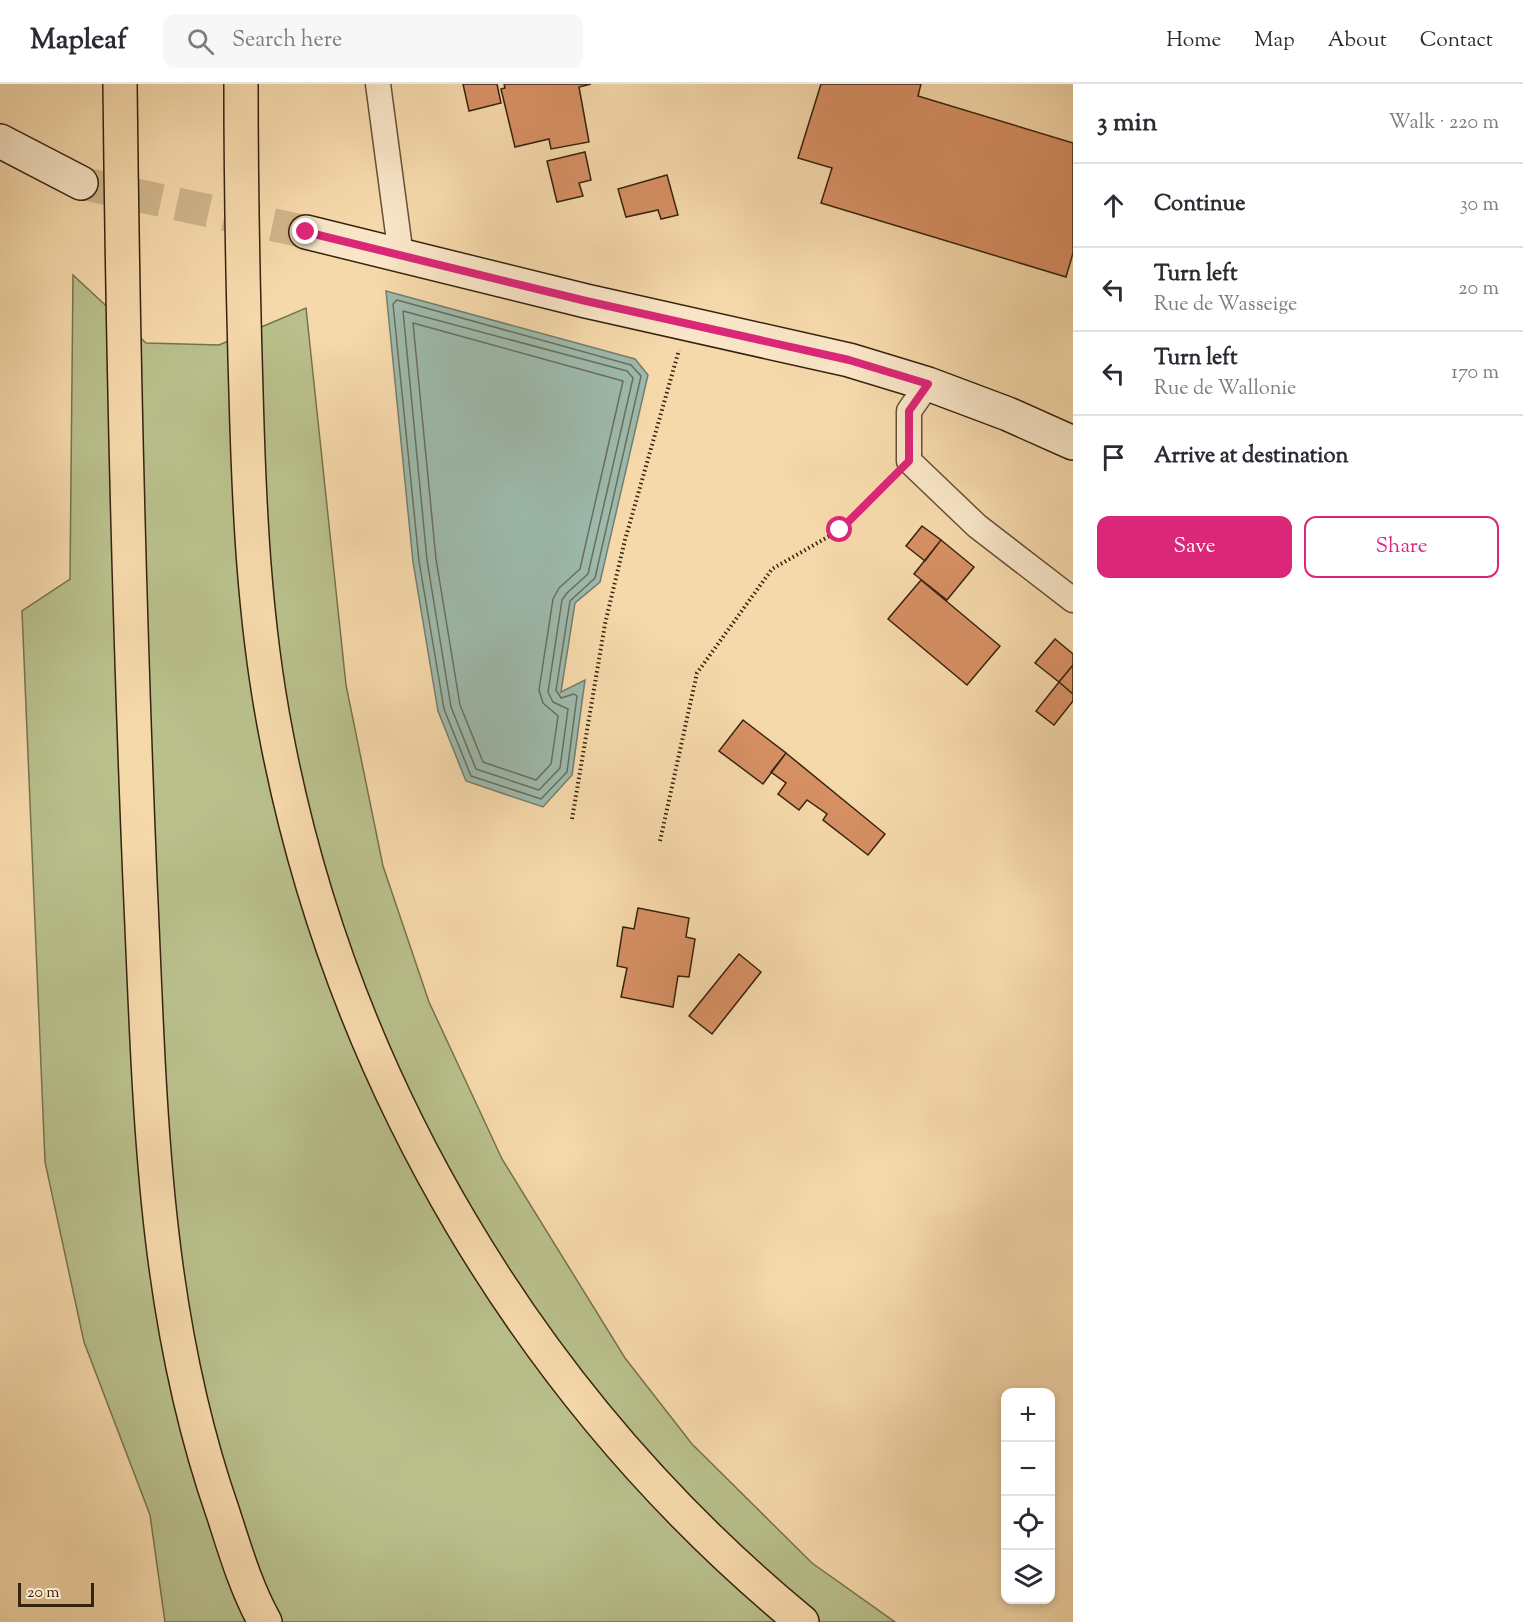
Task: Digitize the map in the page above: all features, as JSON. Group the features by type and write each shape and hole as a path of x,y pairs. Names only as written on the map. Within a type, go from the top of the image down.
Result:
{"highway":[{"path":"120,84 132,686 151,1125 161,1229 180,1363 205,1459 252,1599 265,1622"},
{"path":"242,84 248,447 257,604 275,732 303,852 341,972 389,1089 443,1196 512,1306 587,1406 669,1499 754,1582 802,1622"}],"street":[{"path":"378,84 401,256"},
{"path":"0,141 81,183"},
{"path":"306,232 849,360 928,384 1008,414 1073,443"},
{"path":"928,384 909,411 909,461 977,526 1073,600"}],"path":[{"path":"572,819 605,624 625,540 686,323"},
{"path":"660,841 697,673 772,569 840,530 909,461"}],"green space":[{"path":"73,275 146,343 219,345 306,308 346,685 383,866 429,1002 502,1159 625,1358 692,1444 812,1563 895,1622 165,1622 150,1515 84,1342 45,1162 22,611 70,579"}],"water":[{"path":"386,291 635,359 648,375 600,582 575,603 561,692 585,680 572,775 543,807 466,781 438,711 413,562"}],"building":[{"path":"463,84 497,84 501,103 469,111"},
{"path":"504,84 591,84 579,87 589,142 551,149 549,139 515,147 501,89 505,88"},
{"path":"821,84 921,84 918,96 1073,143 1073,253 1066,277 821,203 832,168 798,158"},
{"path":"585,152 591,180 579,183 583,196 557,202 547,161"},
{"path":"667,175 678,215 661,219 658,210 626,217 618,189"},
{"path":"922,526 941,540 925,561 906,546"},
{"path":"941,540 974,567 947,600 914,574"},
{"path":"921,580 1000,646 967,685 888,619"},
{"path":"1055,639 1073,654 1073,665 1059,682 1035,663"},
{"path":"1073,665 1073,694 1059,682"},
{"path":"1059,682 1073,694 1073,701 1054,725 1036,711"},
{"path":"743,720 786,753 763,784 719,751"},
{"path":"786,753 885,834 868,855 823,820 827,814 807,800 799,810 778,794 786,783 771,772"},
{"path":"638,908 689,918 686,937 695,939 689,977 678,976 673,1007 621,997 627,968 617,966 623,927 634,929"},
{"path":"739,954 761,972 712,1034 689,1016"}],"tunnel":[{"path":"81,183 306,232"}],"route":[{"path":"306,232 586,301 849,360 928,384 909,411 909,461 840,530"}]}
